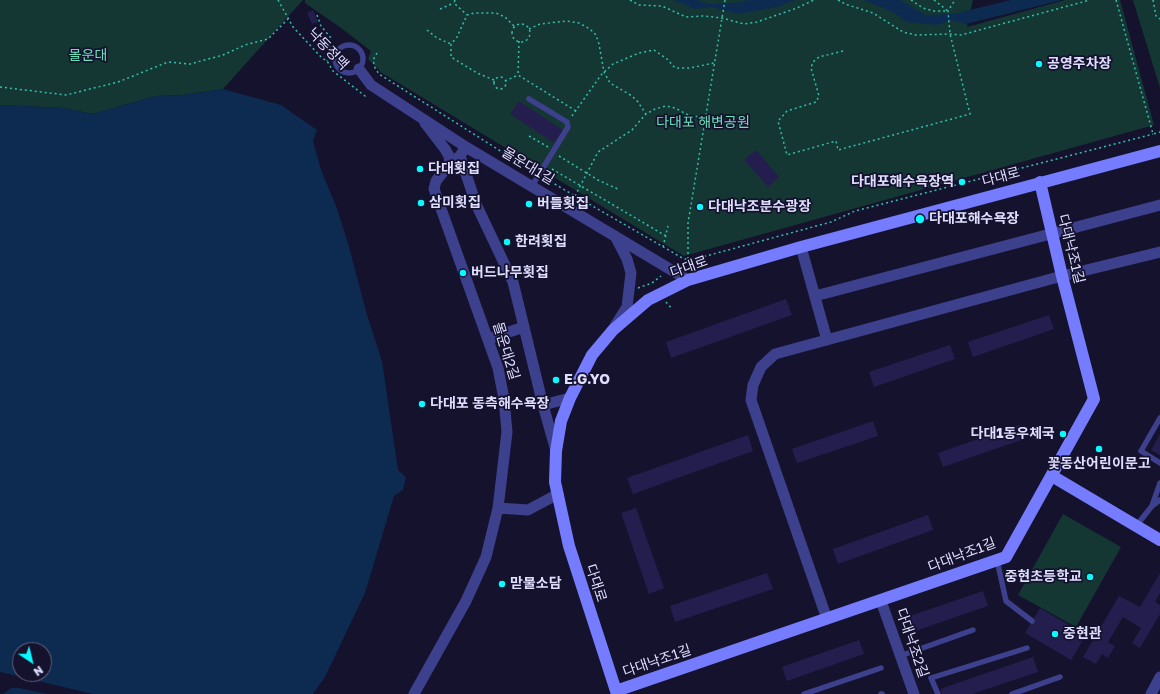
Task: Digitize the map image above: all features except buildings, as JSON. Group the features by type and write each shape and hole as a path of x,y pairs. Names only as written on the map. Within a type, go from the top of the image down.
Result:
{"main road":[{"name":"다대로","path":"617,692 569,546 555,482 556,450 561,421 570,398 592,355 613,330 648,300 688,280 801,247 1160,151"},
{"name":"다대낙조1길","path":"617,692 1006,557 1094,399 1051,234 1040,182"},
{"path":"1052,476 1160,540"}],"street":[{"name":"몰운대1길","path":"359,69 371,84 419,116 463,151 532,186 688,280"},
{"path":"419,116 445,149 449,156 450,163"},
{"path":"450,163 463,151 476,204 513,282 543,405 556,450"},
{"name":"몰운대2길","path":"414,694 466,601 486,557 498,508 507,432 504,399 498,368 434,190 436,181 450,163"},
{"path":"815,296 1160,206"},
{"path":"613,330 627,307 631,286 631,273 627,260 615,236"},
{"path":"801,247 827,340"},
{"path":"828,619 751,400 753,385 761,367 775,354 1062,276 1160,252"},
{"path":"488,339 524,327"},
{"path":"543,405 570,398"},
{"path":"498,508 528,510 558,494"},
{"name":"다대낙조2길","path":"881,601 914,694"},
{"path":"1151,694 1160,677"}],"lane":[{"path":"346,45 359,48 364,56 364,61 359,69 350,73 341,71 336,63 336,54 338,50 346,45"},
{"path":"529,99 567,122 568,127 532,186"},
{"path":"1160,418 1141,451 1160,463"},
{"path":"1152,506 1160,483"},
{"path":"1136,526 1152,506 1160,500"},
{"path":"997,560 1006,601 1032,621"},
{"path":"900,656 973,630"},
{"path":"938,694 931,678 1027,648"},
{"path":"804,694 881,668"},
{"path":"1012,694 1060,677"}],"path":[{"name":"낙동정맥","path":"278,0 292,27 322,58 327,61 333,71 364,96 371,84"},
{"path":"440,9 454,3 455,0"},
{"path":"630,0 639,5 662,6 686,17 703,16 722,18 744,24 757,22 814,0"},
{"path":"688,259 688,223 725,0"},
{"path":"838,0 845,4 873,13 903,32 916,35 961,35 1090,0"},
{"path":"911,0 923,8 934,11 948,11"},
{"path":"934,0 948,11"},
{"path":"843,51 819,57 813,62 811,68 819,96 816,102 787,111 778,121 787,155 836,141 838,150 970,114 950,34 948,11 955,0"},
{"path":"1116,0 1153,134"},
{"path":"1153,0 1156,16 1160,19"},
{"path":"454,3 468,15"},
{"path":"468,15 485,12 496,13 505,17 515,27"},
{"path":"317,15 321,26 331,38 327,61"},
{"path":"468,15 457,37 451,44 450,57 477,73 494,80"},
{"path":"0,87 66,95 118,82 168,62 190,64 223,55 245,45 268,38 288,19"},
{"path":"529,29 540,24 567,21 579,23 590,29 596,35 599,44 604,72 615,87 638,102 646,114"},
{"path":"522,24 529,29 529,38 526,41 519,41 512,33 515,27 522,24"},
{"path":"427,30 445,42 451,44"},
{"path":"518,75 519,41"},
{"path":"570,120 604,72 613,64 639,53 654,50 667,59 675,68 690,68 714,63"},
{"path":"377,53 374,60 375,68 379,74 486,143 684,259 695,259 831,222 855,211 1160,132"},
{"path":"494,80 495,86 500,89 505,85 505,81 518,75"},
{"path":"518,75 576,112"},
{"path":"494,80 499,77 505,81"},
{"path":"575,196 588,174 598,152 632,130 646,114 655,109 666,106 675,108 690,116 706,117"},
{"path":"529,136 588,174 620,190"},
{"path":"546,164 601,199 666,236"},
{"path":"663,247 668,226"},
{"path":"634,290 652,283 664,273"}],"green space":[{"name":"몰운대","path":"0,0 303,0 223,89 184,95 156,96 93,114 63,108 0,105"},
{"name":"다대포 해변공원","path":"305,0 973,0 967,27 1065,0 1120,0 1154,125 684,256 382,73 368,59 371,51 305,3"},
{"path":"1133,0 1160,0 1160,88"},
{"path":"1063,514 1121,547 1076,627 1018,595"}],"water":[{"path":"673,0 697,0 709,4 735,3 750,0 795,0 777,7 738,14 711,7 695,9"},
{"path":"864,0 900,0 926,15 953,14 1011,0 1062,0 966,24 951,20 937,25 907,22 893,12"},
{"path":"223,89 281,105 317,130 313,141 321,170 336,206 348,243 367,315 382,361 398,470 406,477 403,490 394,496 365,593 325,677 313,694 93,694 42,682 52,682 52,642 12,642 12,675 0,672 0,105 63,108 93,114 156,96 184,95"},
{"path":"11,688 19,688 47,694 3,694"}],"place":[{"name":"공영주차장","path":"1039,64"},
{"name":"다대횟집","path":"420,169"},
{"name":"다대포해수욕장역","path":"962,182"},
{"name":"삼미횟집","path":"421,203"},
{"name":"버들횟집","path":"529,204"},
{"name":"다대낙조분수광장","path":"700,207"},
{"name":"다대포해수욕장","path":"920,219"},
{"name":"한려횟집","path":"507,242"},
{"name":"버드나무횟집","path":"463,273"},
{"name":"E.G.YO","path":"556,380"},
{"name":"다대포 동측해수욕장","path":"422,404"},
{"name":"다대1동우체국","path":"1063,434"},
{"name":"꽃동산어린이문고","path":"1099,449"},
{"name":"중현초등학교","path":"1090,577"},
{"name":"맏물소담","path":"502,584"},
{"name":"중현관","path":"1055,634"}]}
